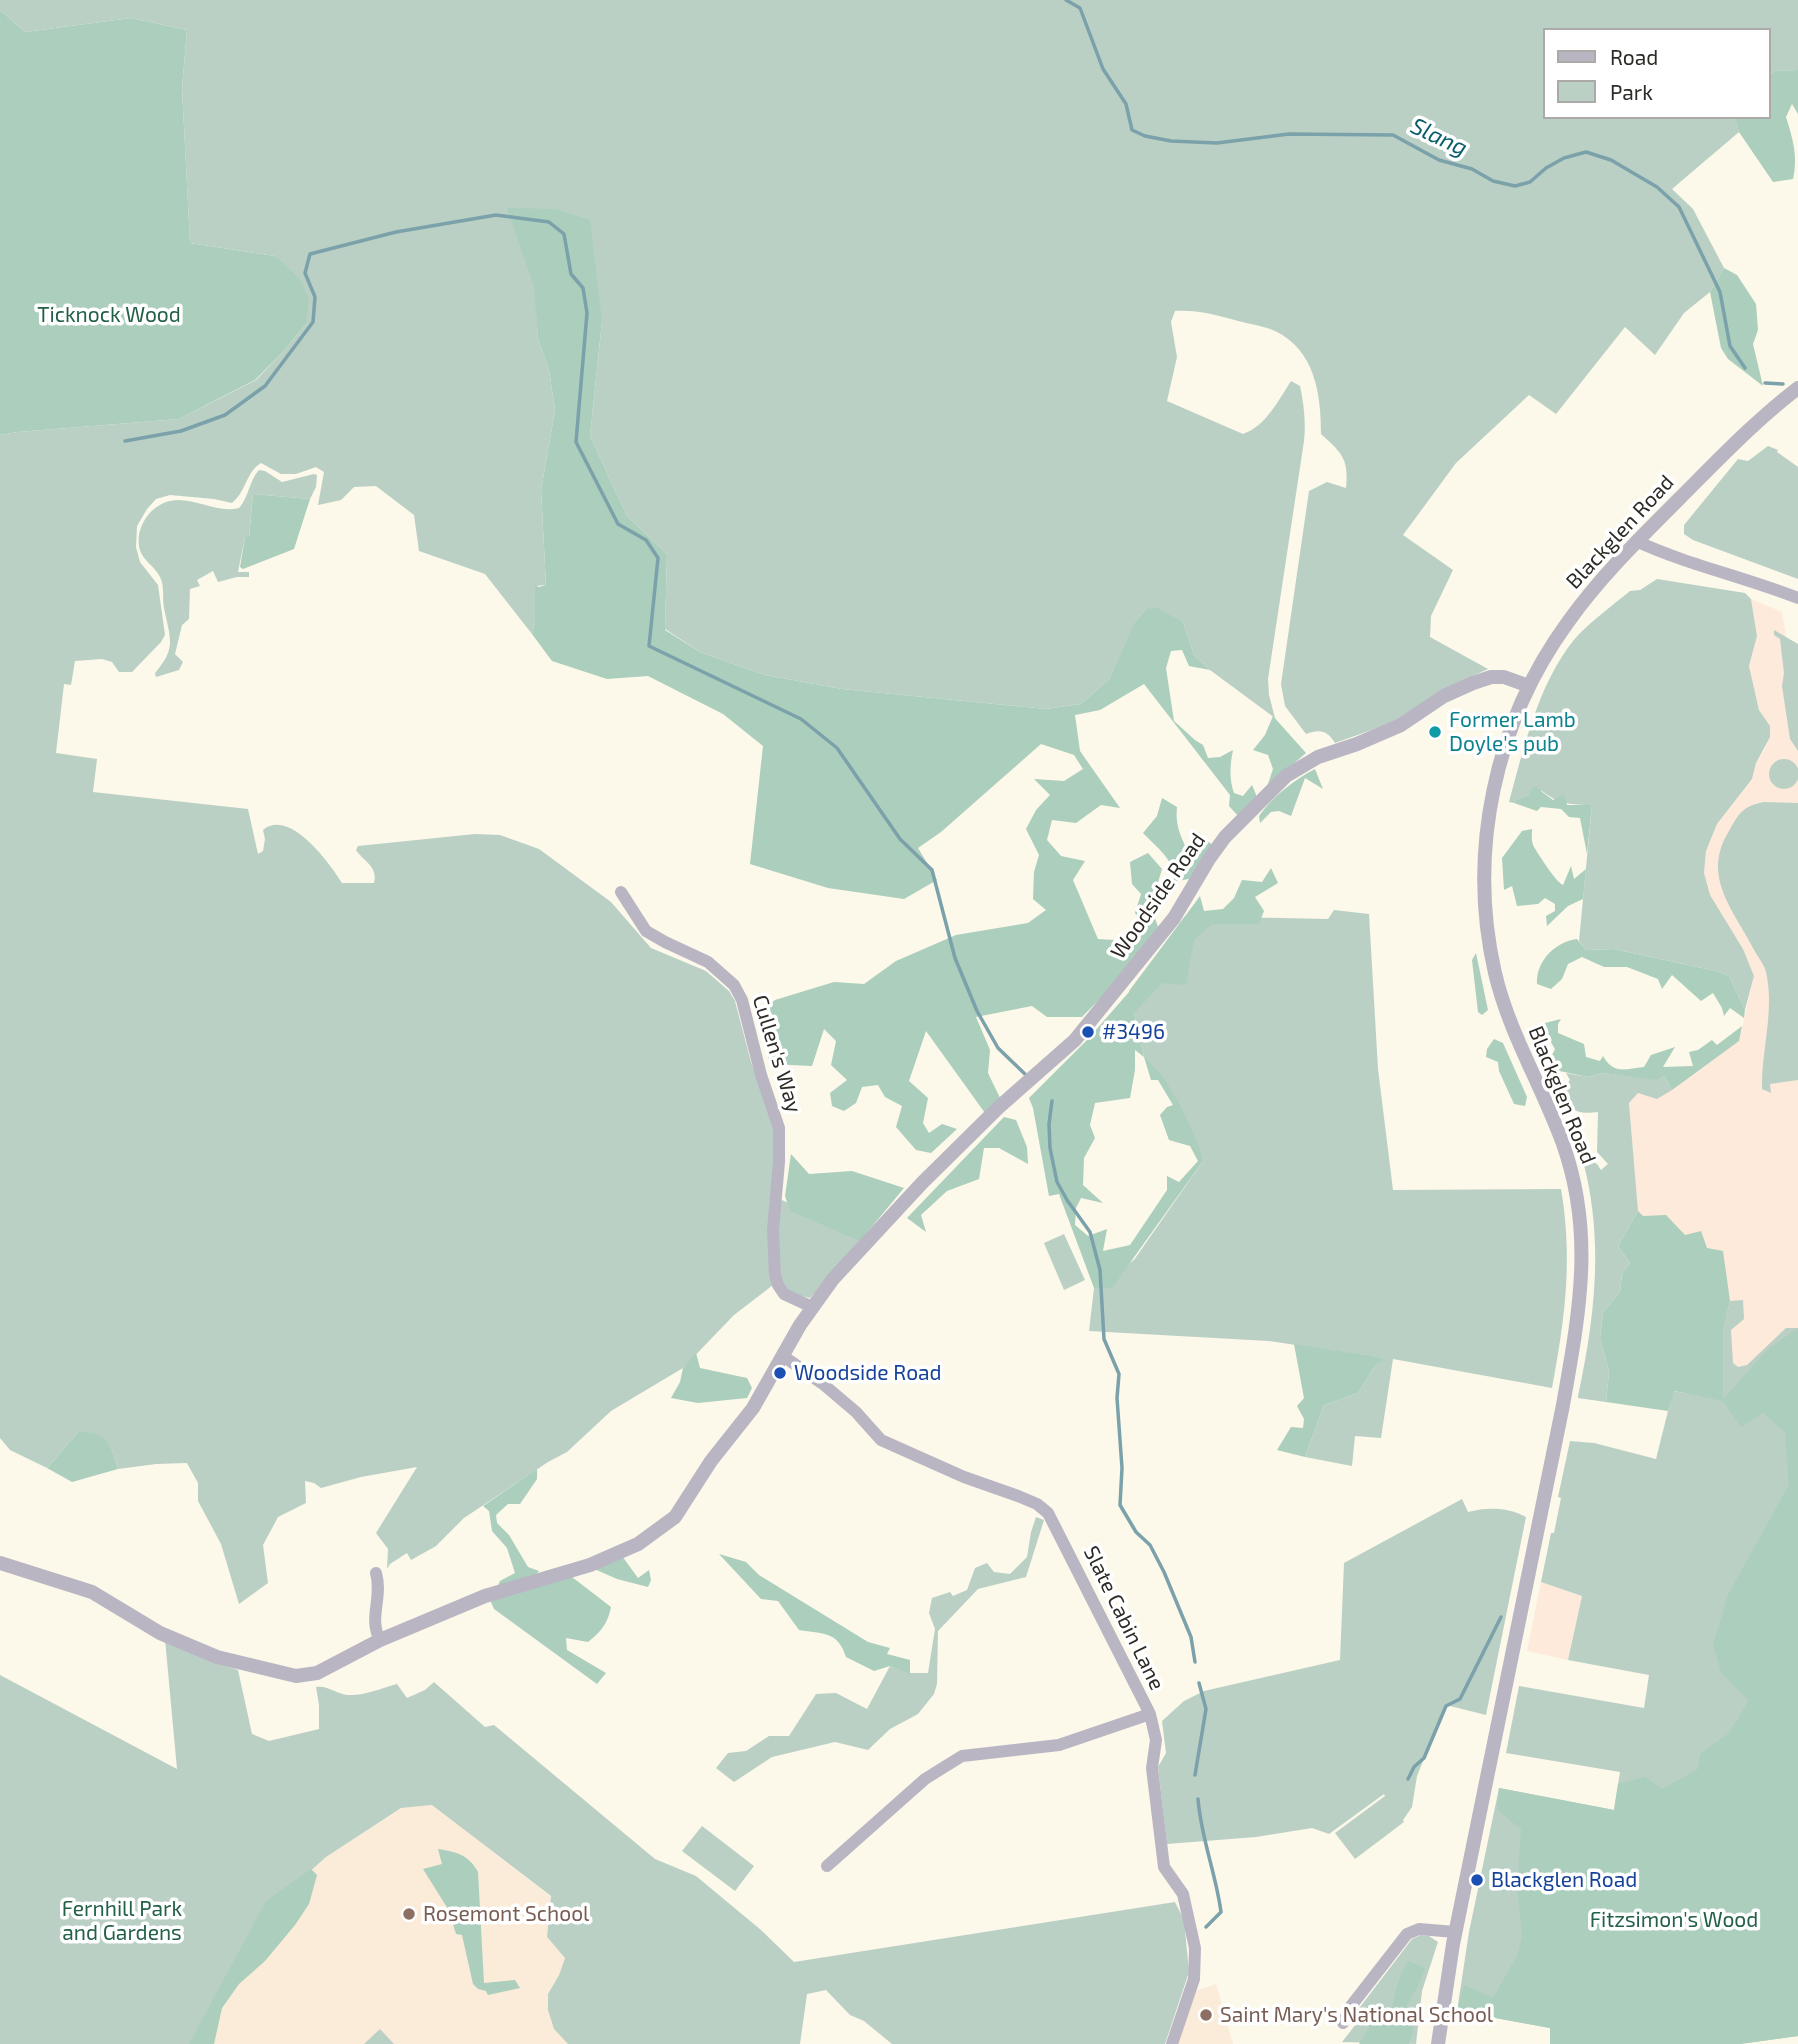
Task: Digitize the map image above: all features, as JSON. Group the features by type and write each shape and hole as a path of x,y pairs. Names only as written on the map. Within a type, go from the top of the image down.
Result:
{"street":[{"name":"Blackglen Road","path":"1437,2044 1455,1932 1563,1405 1582,1281 1582,1231 1573,1178 1556,1125 1513,1030 1501,996 1491,952 1485,911 1485,846 1493,792 1510,730 1529,686 1567,623 1636,541 1745,432 1798,388"},
{"path":"1636,541 1667,555 1798,598"},
{"name":"Woodside Road","path":"0,1563 92,1592 160,1633 217,1657 288,1676 317,1673 380,1640 485,1596 590,1565 638,1544 675,1517 719,1450 753,1408 812,1307 833,1279 922,1183 999,1107 1075,1040 1174,918 1225,837 1286,776 1318,757 1401,725 1444,696 1473,683 1491,677 1504,677 1529,686"},
{"name":"Cullen's Way","path":"621,892 646,931 708,962 734,985 742,1000 761,1075 779,1128 773,1230 775,1275 784,1294 812,1307"},
{"name":"Slate Cabin Lane","path":"783,1356 823,1384 856,1412 881,1440 964,1477 1037,1504 1048,1513 1150,1714 1156,1740 1152,1768 1164,1867 1182,1894 1195,1948 1194,1979 1172,2044"},
{"path":"376,1573 380,1587 373,1628 380,1640"},
{"path":"827,1866 925,1779 962,1756 1059,1745 1150,1714"},
{"path":"1343,2023 1351,2006 1407,1934 1419,1929 1455,1932"}],"shaded area":[{"path":"1751,599 1782,612 1798,712 1798,1328 1723,1401 1639,1227 1629,1103 1638,1093 1657,1098 1740,1037 1754,976 1743,949 1709,895 1704,873 1706,851 1717,824 1752,779 1756,763 1766,747 1770,726 1759,710 1749,666 1757,636"},
{"path":"1541,1582 1582,1596 1568,1660 1527,1651"},
{"name":"Rosemont School","path":"433,1805 551,1897 547,1937 565,1958 548,1994 554,2029 568,2044 200,2044 276,1902 326,1857 401,1808"},
{"name":"Saint Mary's National School","path":"1216,1984 1233,2044 1177,2044 1196,1991"}],"green space":[{"path":"0,0 1798,0 1798,70 1774,71 1770,76 1770,28 1542,28 1542,119 1736,119 1739,132 1672,189 1693,209 1724,268 1710,292 1684,313 1655,355 1625,327 1556,414 1529,395 1456,463 1403,535 1453,570 1431,616 1430,637 1488,669 1448,687 1411,716 1335,743 1323,732 1306,734 1285,706 1281,684 1309,491 1327,482 1346,488 1345,463 1339,452 1321,434 1317,389 1307,361 1299,349 1271,329 1207,313 1175,311 1171,322 1177,357 1167,401 1243,434 1265,419 1291,381 1300,386 1303,400 1304,441 1268,679 1275,718 1194,655 1183,622 1146,609 1136,621 1109,679 1081,704 1046,709 842,689 765,675 700,652 665,629 667,554 627,516 590,436 602,321 508,208 535,287 538,339 549,370 555,410 541,490 546,585 535,586 535,622 532,634 485,574 419,551 414,515 376,486 354,487 341,500 318,505 324,472 316,467 296,474 281,474 261,463 232,503 170,495 156,499 137,526 136,547 140,562 158,585 165,635 132,672 119,672 112,662 102,659 75,661 71,685 64,684 56,753 97,759 93,792 248,809 258,854 263,851 263,830 273,825 284,826 307,840 342,883 374,883 374,872 356,850 358,846 475,834 500,835 539,849 611,902 651,948 706,971 729,991 735,1001 751,1062 773,1124 777,1154 773,1285 734,1315 683,1368 611,1411 567,1452 464,1518 436,1546 411,1560 407,1553 387,1569 388,1549 376,1533 417,1467 361,1477 321,1488 305,1481 306,1503 278,1517 263,1545 268,1583 239,1604 221,1544 198,1501 198,1483 187,1463 118,1469 107,1441 89,1432 79,1431 47,1468 10,1450 0,1438 0,435 179,419 256,380 306,324 275,256 190,243 182,88 187,30 131,18 25,32 0,10"},
{"name":"Ticknock Wood","path":"0,10 25,32 131,18 187,30 182,88 190,243 275,256 299,278 309,297 306,324 255,380 179,419 0,435"},
{"path":"1798,70 1798,114 1792,104 1786,117 1794,148 1793,179 1773,182 1739,132 1735,119 1770,119 1770,76 1774,71"},
{"path":"507,208 556,209 590,220 602,321 590,436 627,516 667,554 665,630 700,652 765,675 842,689 1046,709 1081,704 1109,679 1135,622 1146,609 1157,608 1183,622 1194,655 1210,670 1189,666 1182,650 1171,651 1166,668 1174,721 1203,745 1208,758 1220,757 1233,750 1230,772 1234,793 1243,796 1252,785 1257,797 1238,816 1229,806 1230,795 1144,684 1100,710 1075,715 1080,751 1120,808 1101,805 1076,823 1052,820 1047,840 1061,856 1085,861 1073,880 1098,939 1130,941 1144,927 1135,913 1141,894 1132,884 1130,862 1148,853 1162,869 1151,906 1159,930 1141,957 1082,1017 1047,1017 1032,1006 976,1017 990,1050 988,1073 1001,1100 985,1113 926,1031 909,1081 928,1098 923,1123 929,1133 942,1124 957,1129 931,1153 916,1150 896,1127 902,1106 885,1097 878,1085 862,1087 856,1103 844,1111 832,1106 830,1093 847,1080 831,1065 836,1041 824,1029 812,1066 770,1064 760,1024 761,1011 775,1000 834,982 864,984 896,961 956,935 1028,923 1046,910 1033,899 1034,872 1039,855 1026,829 1036,810 1050,795 1034,779 1064,781 1083,769 1074,755 1041,744 941,832 918,848 937,880 904,899 828,888 750,864 763,746 723,714 648,676 607,679 552,661 532,634 535,622 535,585 546,585 541,490 555,410 549,370 538,339 534,287"},
{"path":"1724,268 1737,275 1756,304 1758,330 1753,344 1763,386 1728,359 1721,348 1710,292"},
{"path":"1768,446 1778,450 1777,452 1798,467 1798,579 1693,540 1684,534 1684,525 1738,459 1748,461"},
{"path":"259,470 282,482 314,474 317,475 316,487 310,499 253,494 249,537 245,537 238,572 249,572 249,577 218,582 213,571 197,580 200,586 190,589 189,619 182,625 175,654 183,662 179,670 156,677 155,673 167,657 170,635 162,581 142,555 139,546 142,524 157,507 170,501 187,501 222,509 239,508"},
{"path":"253,494 310,499 294,549 243,569 240,567 245,537 249,537"},
{"path":"1657,579 1745,593 1751,599 1757,636 1749,666 1759,710 1770,726 1770,737 1756,763 1752,779 1717,824 1706,851 1704,873 1710,895 1743,949 1754,976 1745,1010 1729,976 1716,971 1614,949 1586,950 1579,941 1592,805 1565,803 1542,791 1517,799 1514,803 1509,802 1533,718 1561,659 1579,634 1600,615 1630,591 1640,590"},
{"path":"1774,630 1798,644 1798,751 1790,739 1782,686 1784,673 1780,639 1774,635"},
{"path":"1273,716 1306,753 1267,787 1273,769 1268,755 1253,750 1265,735"},
{"path":"1784,759 1790,760 1798,768 1798,780 1790,788 1784,789 1778,788 1770,780 1769,774 1770,768 1778,760"},
{"path":"1315,769 1323,789 1305,778 1291,816 1279,811 1271,812 1260,823 1259,816 1277,795"},
{"path":"1534,786 1553,800 1564,794 1567,805 1592,805 1587,854 1580,818 1569,817 1561,809 1541,807 1537,811 1514,803 1517,799 1529,795"},
{"path":"1162,798 1177,807 1179,829 1187,850 1192,838 1199,832 1213,846 1193,878 1174,882 1172,867 1143,833 1157,816"},
{"path":"1764,802 1798,803 1798,1080 1770,1084 1771,1093 1762,1089 1769,1001 1766,972 1729,906 1719,878 1718,863 1721,847 1739,815 1746,808"},
{"path":"1532,829 1534,847 1560,883 1563,885 1571,866 1574,879 1586,869 1583,899 1568,906 1547,926 1546,916 1555,911 1555,904 1545,898 1538,904 1517,906 1512,886 1504,890 1502,858 1522,831"},
{"path":"1271,868 1278,883 1255,897 1264,911 1259,924 1212,924 1194,940 1186,985 1162,983 1134,1013 1144,1057 1162,1075 1180,1105 1203,1161 1112,1288 1094,1288 1059,1194 1049,1196 1029,1098 1088,1039 1129,992 1200,896 1204,911 1223,909 1234,898 1242,880 1262,882","holes":["1135,1050 1144,1057 1151,1080 1158,1080 1173,1105 1160,1115 1169,1140 1190,1146 1198,1161 1179,1182 1167,1176 1167,1190 1130,1245 1103,1251 1107,1229 1088,1236 1075,1225 1076,1208 1081,1198 1103,1203 1083,1185 1084,1158 1095,1138 1090,1125 1095,1103 1130,1098"]},
{"path":"1334,910 1369,914 1378,1069 1393,1190 1561,1189 1567,1265 1564,1313 1552,1388 1393,1359 1381,1438 1355,1436 1352,1466 1305,1457 1324,1405 1358,1393 1375,1366 1384,1358 1269,1341 1089,1331 1094,1288 1134,1260 1203,1161 1174,1100 1144,1057 1129,991 1185,916 1328,919"},
{"path":"1577,939 1586,950 1614,949 1729,976 1745,1010 1744,1018 1730,1008 1724,1016 1713,993 1701,1001 1672,975 1662,989 1658,979 1627,967 1604,967 1582,957 1568,964 1562,979 1551,989 1537,984 1540,968 1548,954 1561,944"},
{"path":"1476,953 1488,1010 1482,1015 1478,1012 1472,960"},
{"path":"1561,1019 1558,1033 1584,1044 1586,1057 1600,1061 1603,1056 1611,1066 1621,1069 1644,1067 1651,1055 1675,1047 1663,1067 1693,1066 1689,1052 1698,1050 1712,1040 1717,1045 1742,1026 1739,1041 1672,1090 1664,1076 1656,1080 1603,1073 1588,1077 1555,1070 1550,1059 1555,1049 1545,1032 1545,1023"},
{"path":"1494,1039 1503,1043 1527,1097 1525,1106 1514,1104 1499,1071 1498,1062 1486,1057 1487,1049"},
{"path":"1566,1073 1588,1077 1603,1073 1656,1079 1664,1076 1672,1090 1657,1099 1638,1093 1629,1103 1638,1211 1618,1246 1630,1263 1622,1274 1620,1292 1603,1312 1600,1338 1609,1372 1606,1402 1578,1396 1589,1337 1595,1278 1593,1220 1583,1161 1584,1157 1597,1164 1601,1170 1608,1164 1597,1152 1598,1112 1584,1113 1570,1106 1564,1087 1570,1080"},
{"path":"1004,1117 1016,1120 1027,1147 1028,1164 999,1148 984,1148 979,1179 947,1191 921,1215 926,1232 907,1218"},
{"path":"791,1154 809,1174 852,1171 904,1188 860,1241 790,1211 785,1196"},
{"path":"782,1200 867,1239 810,1298 790,1293 781,1283 777,1209"},
{"name":"Fitzsimon's Wood","path":"1638,1211 1643,1216 1666,1215 1685,1235 1701,1231 1707,1248 1723,1251 1730,1301 1723,1331 1723,1400 1765,1352 1798,1328 1798,2036 1740,2044 1550,2044 1550,2028 1457,2011 1464,1985 1493,1998 1518,1954 1522,1935 1517,1888 1521,1829 1497,1810 1499,1788 1614,1810 1618,1784 1645,1777 1662,1789 1697,1770 1701,1753 1728,1734 1749,1701 1721,1672 1713,1645 1728,1595 1789,1485 1785,1432 1763,1413 1741,1427 1723,1401 1674,1391 1668,1411 1606,1402 1609,1372 1600,1338 1603,1312 1620,1292 1622,1274 1630,1263 1618,1246"},
{"path":"1064,1234 1085,1280 1064,1290 1044,1243"},
{"name":"Fitzsimon's Wood","path":"1743,1300 1744,1319 1731,1330 1733,1363 1738,1367 1747,1365 1786,1328 1798,1328 1798,2036 1740,2044 1550,2044 1550,2028 1457,2011 1469,1932 1499,1788 1614,1810 1620,1772 1506,1753 1519,1686 1644,1708 1649,1675 1568,1660 1582,1596 1541,1582 1551,1533 1554,1533 1561,1498 1558,1497 1570,1441 1594,1443 1656,1459 1673,1391 1723,1400 1723,1331 1730,1301"},
{"path":"1294,1344 1385,1358 1375,1366 1358,1393 1324,1405 1305,1457 1277,1450 1291,1427 1303,1428 1304,1419 1297,1406 1304,1398"},
{"path":"696,1353 700,1368 747,1378 752,1388 747,1398 698,1403 671,1398 680,1382 683,1368"},
{"path":"79,1431 96,1434 107,1441 118,1469 72,1482 47,1468"},
{"path":"537,1469 537,1479 520,1504 508,1504 496,1515 497,1523 509,1535 528,1567 539,1571 533,1578 498,1586 500,1581 515,1573 507,1548 492,1531 489,1511 483,1506"},
{"path":"1462,1499 1468,1512 1497,1509 1526,1517 1486,1715 1446,1705 1417,1776 1412,1807 1404,1822 1355,1859 1335,1833 1385,1796 1384,1794 1329,1834 1312,1828 1256,1837 1167,1844 1158,1767 1166,1753 1162,1721 1184,1701 1204,1691 1340,1660 1344,1563"},
{"path":"1036,1517 1044,1520 1026,1577 978,1589 938,1631 937,1684 934,1694 918,1714 890,1729 868,1750 835,1742 772,1757 734,1782 716,1768 728,1753 746,1751 769,1736 789,1736 816,1694 836,1693 867,1709 890,1666 910,1673 928,1673 935,1629 929,1613 932,1598 950,1592 953,1596 967,1590 975,1568 987,1563 994,1572 1010,1574 1027,1557"},
{"path":"719,1554 746,1562 759,1575 868,1642 890,1648 887,1654 910,1660 910,1674 890,1666 874,1671 846,1657 834,1638 822,1633 799,1630 778,1601 761,1599"},
{"path":"622,1556 638,1578 649,1570 651,1580 648,1587 617,1579 592,1568"},
{"path":"572,1577 611,1607 603,1627 588,1642 566,1638 567,1650 606,1673 597,1684 494,1609 490,1600"},
{"name":"Fernhill Park and Gardens","path":"165,1639 198,1656 238,1670 252,1734 269,1741 319,1729 316,1687 354,1695 397,1684 407,1698 425,1690 434,1682 485,1727 494,1725 655,1859 696,1876 761,1930 794,1962 1175,1902 1184,1920 1189,1972 1165,2044 892,2044 864,2021 850,2015 826,1990 807,1994 800,2044 568,2044 554,2029 548,2010 548,1994 565,1958 547,1937 551,1896 432,1805 401,1808 326,1857 276,1902 200,2044 0,2044 0,1675 177,1769"},
{"path":"702,1826 754,1866 735,1891 682,1851"},
{"path":"438,1849 462,1855 478,1872 484,1983 515,1980 520,1988 488,1995 473,1984 462,1935 456,1934 448,1909 423,1869 442,1864"},
{"path":"311,1869 317,1875 309,1904 265,1961 239,1984 222,2008 214,2044 189,2044 266,1901"},
{"path":"1421,1935 1429,1936 1438,1942 1422,1991 1416,2044 1342,2042 1360,2019 1357,2011 1412,1939"},
{"path":"1408,1961 1425,1968 1406,2007 1413,2031 1409,2044 1359,2044 1369,2028 1365,2012 1370,2003 1379,2019 1391,2024 1396,1991"},
{"path":"380,2029 394,2044 364,2044"}],"waterway":[{"name":"Slang","path":"1066,0 1080,8 1103,69 1126,104 1132,130 1145,136 1171,141 1217,143 1289,134 1393,135 1439,160 1472,169 1493,181 1515,186 1530,182 1546,168 1564,158 1586,152 1611,160 1657,187 1679,207 1720,292 1730,346 1745,368"},
{"path":"125,441 181,431 225,415 265,386 313,322 315,297 305,273 310,254 396,232 496,215 549,222 564,234 571,274 583,288 587,313 576,442 618,524 646,540 658,558 649,646 801,719 837,748 900,839 932,870 955,958 977,1011 998,1048 1027,1076"},
{"name":"Slang","path":"1765,383 1783,384"},
{"path":"1052,1101 1050,1148 1057,1182 1090,1232 1100,1270 1104,1339 1119,1374 1117,1398 1122,1468 1120,1505 1136,1532 1150,1545 1164,1572 1191,1637 1195,1662"},
{"path":"1408,1779 1414,1767 1424,1758 1446,1706 1460,1699 1501,1617"},
{"path":"1195,1775 1206,1709 1199,1683"},
{"path":"1198,1799 1221,1912 1206,1927"}],"place":[{"name":"Former Lamb Doyle's pub","path":"1435,732"},
{"name":"#3496","path":"1088,1032"},
{"name":"Woodside Road","path":"780,1373"},
{"name":"Blackglen Road","path":"1477,1880"},
{"name":"Rosemont School","path":"409,1914"},
{"name":"Saint Mary's National School","path":"1206,2015"}]}
